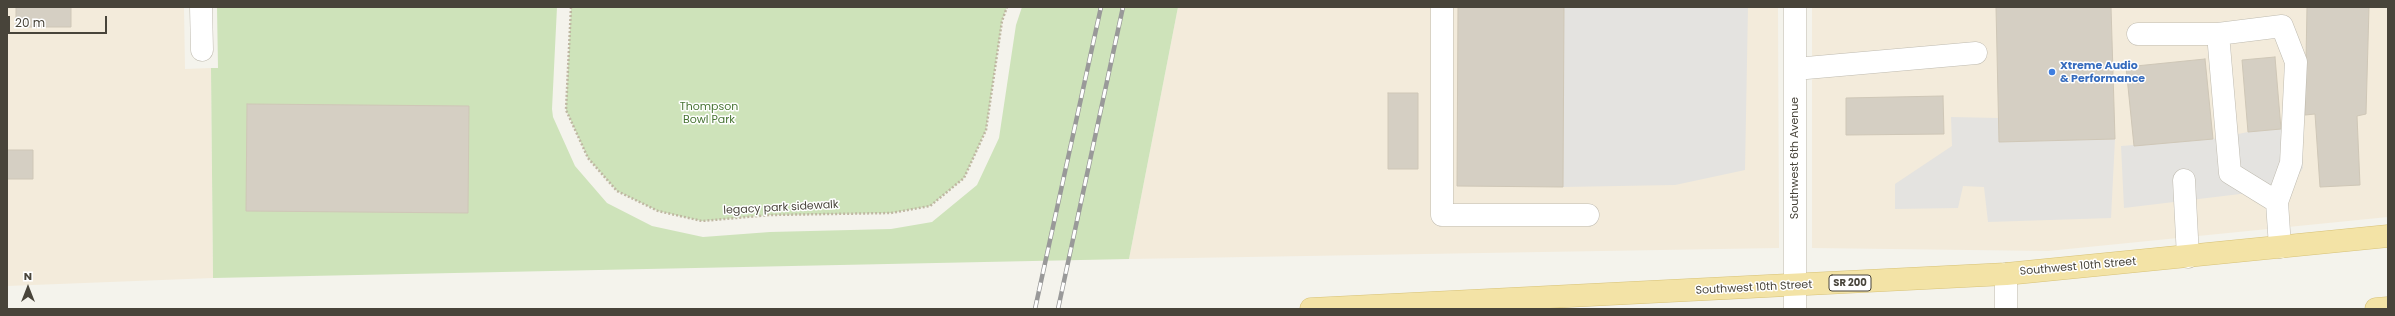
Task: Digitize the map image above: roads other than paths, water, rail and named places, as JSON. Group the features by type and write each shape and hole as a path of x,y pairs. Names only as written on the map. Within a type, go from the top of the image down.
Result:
{"main road":[{"name":"Southwest 10th Street","path":"1311,309 1795,286 2006,274 2280,248 2388,236"},
{"path":"2376,309 2388,308"}],"street":[{"path":"201,7 202,50"},
{"path":"1442,7 1442,215 1588,215"},
{"name":"Southwest 6th Avenue","path":"1795,7 1795,309"},
{"path":"2138,34 2218,34 2282,26 2296,62 2292,163 2277,202 2280,248"},
{"path":"2218,34 2230,173 2277,202"},
{"path":"1795,69 1976,53"},
{"path":"2184,180 2188,257"},
{"path":"2006,274 2006,309"}],"railway":[{"path":"1035,309 1101,7"},
{"path":"1058,309 1123,7"}],"place":[{"name":"Xtreme Audio & Performance","path":"2052,72"}],"park label":[{"name":"Thompson Bowl Park","path":"709,113"}]}
